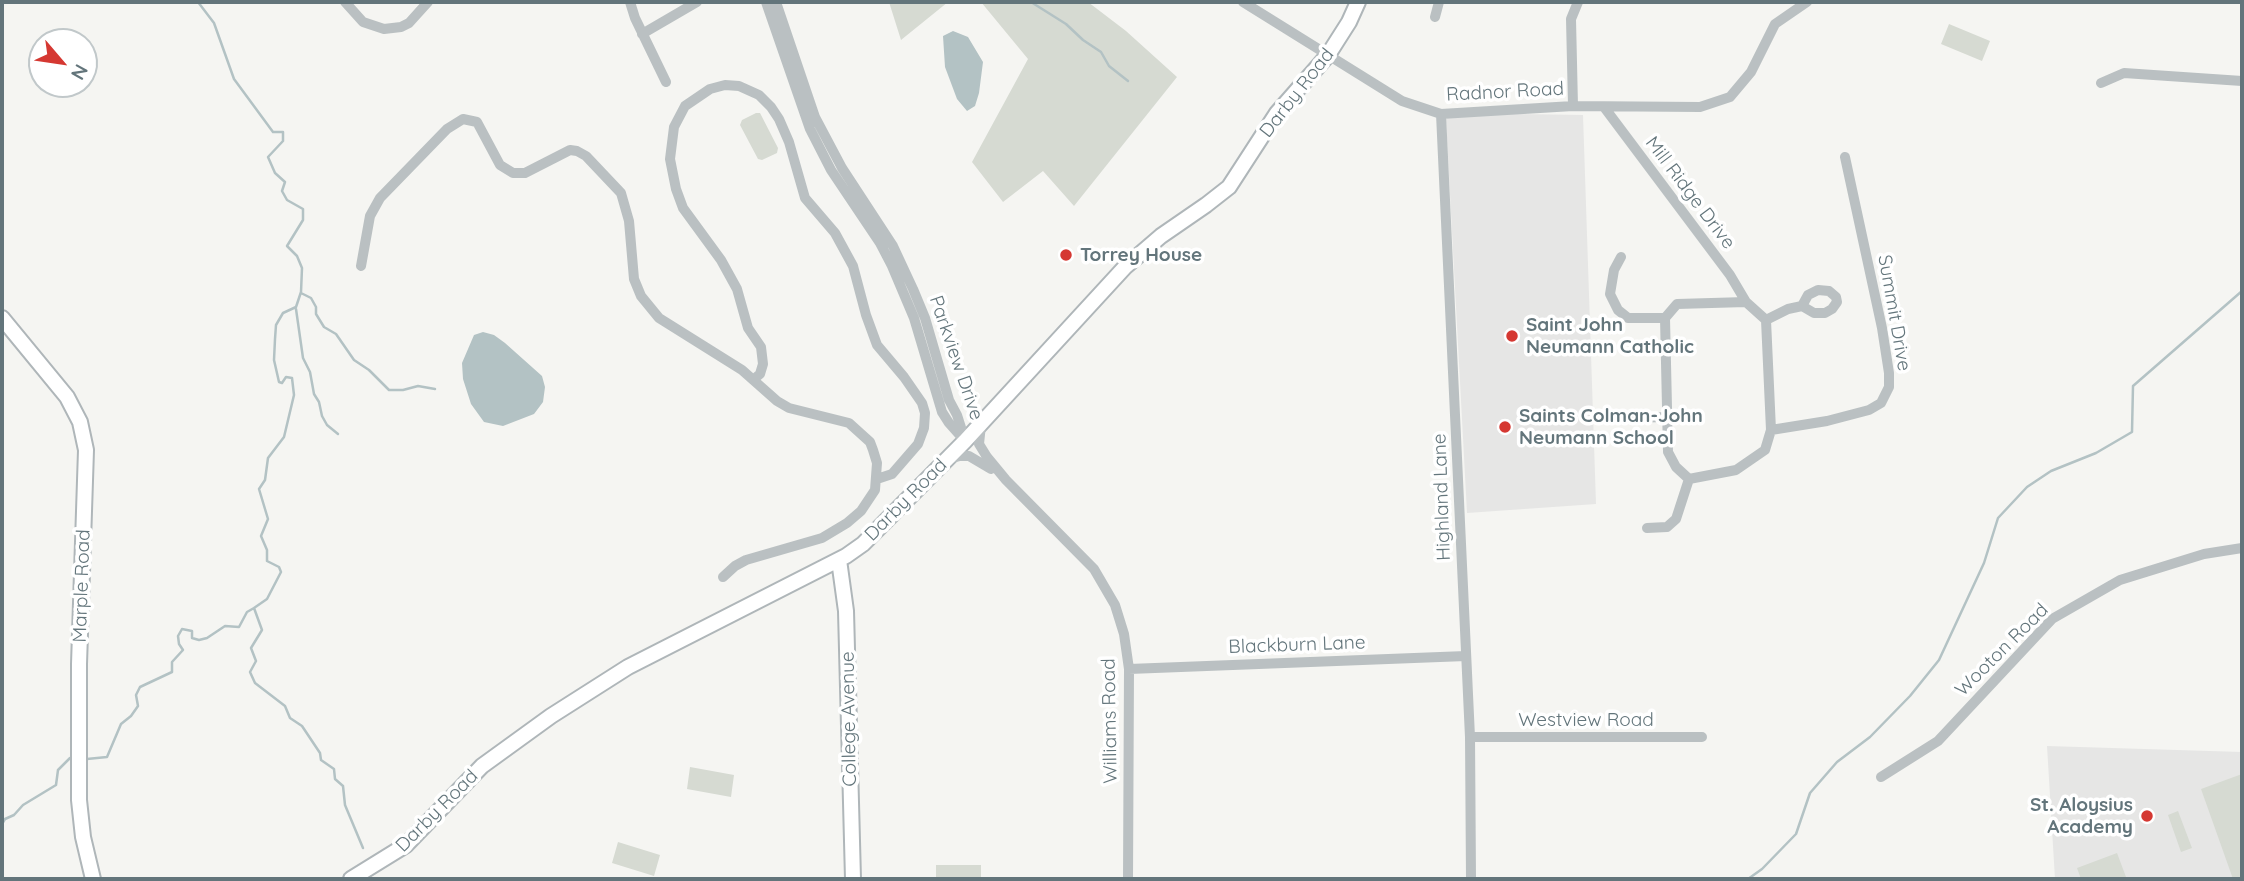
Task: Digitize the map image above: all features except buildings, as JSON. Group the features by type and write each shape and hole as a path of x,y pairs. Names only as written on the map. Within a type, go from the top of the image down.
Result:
{"main road":[{"name":"Darby Road","path":"351,879 406,845 482,766 551,716 628,667 839,560 863,544 965,441 1134,259 1228,187 1277,113 1328,54 1349,22 1358,2"},
{"name":"Marple Road","path":"2,317 67,397 80,422 86,450 79,678 79,800 83,837 93,879"},
{"name":"College Avenue","path":"839,560 846,611 853,879"}],"street":[{"path":"345,2 363,22 384,29 409,23 428,2"},
{"path":"630,2 642,34 666,82"},
{"path":"642,34 697,2"},
{"name":"Parkview Drive","path":"766,2 784,36"},
{"name":"Parkview Drive","path":"776,2 802,109 820,149 890,251 900,283 925,334 945,417 965,441"},
{"name":"Radnor Road","path":"1243,2 1402,101 1441,114 1573,106 1700,107 1730,97 1751,72 1775,24 1807,2"},
{"path":"1435,17 1439,2"},
{"path":"1573,106 1571,19 1578,2"},
{"path":"2101,83 2124,74 2242,81"},
{"path":"754,379 760,374 763,364 761,347 748,328 737,289 683,208 670,159 674,127 685,106 710,89 726,85 739,86 759,95 771,107 789,142 805,198 835,233 853,266 877,345 922,403 925,413 924,428 918,444 892,474 877,479"},
{"name":"Mill Ridge Drive","path":"1604,107 1730,275 1746,302 1766,320"},
{"name":"Highland Lane","path":"1441,114 1470,737 1471,879"},
{"path":"361,266 370,216 380,198 447,129 463,119 471,119 481,128 500,164 513,173 524,173 570,150 577,150 586,156 613,183 624,200 629,221 634,279 646,302 659,318 754,379 777,401 789,408 843,420 856,428 870,442 873,450 877,463 875,490 867,503 841,528 822,538 746,561 734,566 723,577"},
{"name":"Summit Drive","path":"1771,430 1828,421 1870,410 1881,403 1889,387 1882,328 1845,157"},
{"path":"1620,257 1614,270 1610,294 1618,310 1628,318 1665,318"},
{"path":"1689,479 1676,467 1668,452 1665,318 1677,304 1746,302"},
{"path":"1689,479 1736,470 1765,450 1771,430 1766,320 1788,309 1802,306"},
{"path":"1625,418 1667,417"},
{"name":"Williams Road","path":"982,422 979,444 986,457 1094,569 1115,605 1124,634 1129,668 1128,879"},
{"name":"Williams Road","path":"946,460 960,456 974,458 1006,480"},
{"path":"1647,528 1667,527 1676,519 1689,479"},
{"name":"Wooton Road","path":"1881,777 1938,741 2052,619 2120,580 2204,554 2242,548"},
{"name":"Blackburn Lane","path":"1129,668 1466,656"},
{"name":"Westview Road","path":"1470,737 1702,737"}],"shaded area":[{"path":"889,2 948,2 901,40"},
{"path":"981,2 1088,2 1126,31 1177,77 1074,206 1043,171 1003,202 972,162 1028,59"},
{"path":"1949,24 1990,41 1982,61 1941,44"},
{"path":"953,31 968,37 983,62 975,106 967,111 957,99 945,67 943,36"},
{"path":"760,113 778,148 777,153 762,160 758,159 740,125 742,120"},
{"path":"1455,113 1583,115 1596,504 1467,513 1446,119"},
{"path":"483,332 494,335 505,343 542,376 545,387 543,402 534,414 503,426 484,422 471,404 463,379 462,363 474,335"},
{"name":"St. Aloysius Academy","path":"2047,746 2242,752 2242,879 2055,879"},
{"path":"690,767 734,775 731,797 687,789"},
{"path":"2242,774 2242,879 2233,879 2201,789"},
{"path":"2178,811 2192,848 2181,852 2168,815"},
{"path":"618,842 660,855 654,876 612,863"},
{"path":"2117,853 2126,877 2081,879 2077,868"},
{"path":"936,865 981,865 981,879 936,879"}],"waterway":[{"path":"198,2 214,23 234,79 273,132 283,132 283,141 268,157 275,173 285,182 282,191 287,200 303,209 303,220 287,246 297,256 302,268 301,292 296,307 283,313 276,325 275,339 274,360 279,382 282,383 286,377 292,378 294,395 284,437 268,458 265,480 259,489 268,519 261,536 267,550 267,561 279,567 281,572 267,599 254,608 262,630 251,648 256,661 250,672 255,683 285,706 290,718 302,726 320,753 321,760 334,769 335,779 343,786 345,805 363,848"},
{"path":"1031,2 1066,24 1101,52 1109,66 1128,81"},
{"path":"1748,879 1762,869 1796,834 1810,793 1837,762 1870,737 1910,696 1939,660 1984,563 1998,518 2027,487 2051,471 2096,453 2132,432 2133,386 2242,291"},
{"path":"301,293 311,298 324,327 336,334 354,360 369,370 389,390 418,386 435,389"},
{"path":"296,309 303,358 310,372 314,394 327,425 338,434"},
{"path":"87,759 107,757 121,724 138,706 136,695 140,687 172,672 172,662 183,650 178,636 182,629 192,631 192,638 207,638 225,626 239,627 247,612 254,608"},
{"path":"2,824 23,805 56,785 58,770 70,758"}],"place":[{"name":"Torrey House","path":"1066,255"},
{"name":"Saint John Neumann Catholic","path":"1512,336"},
{"name":"Saints Colman-John Neumann School","path":"1505,427"},
{"name":"St. Aloysius Academy","path":"2147,816"}]}
